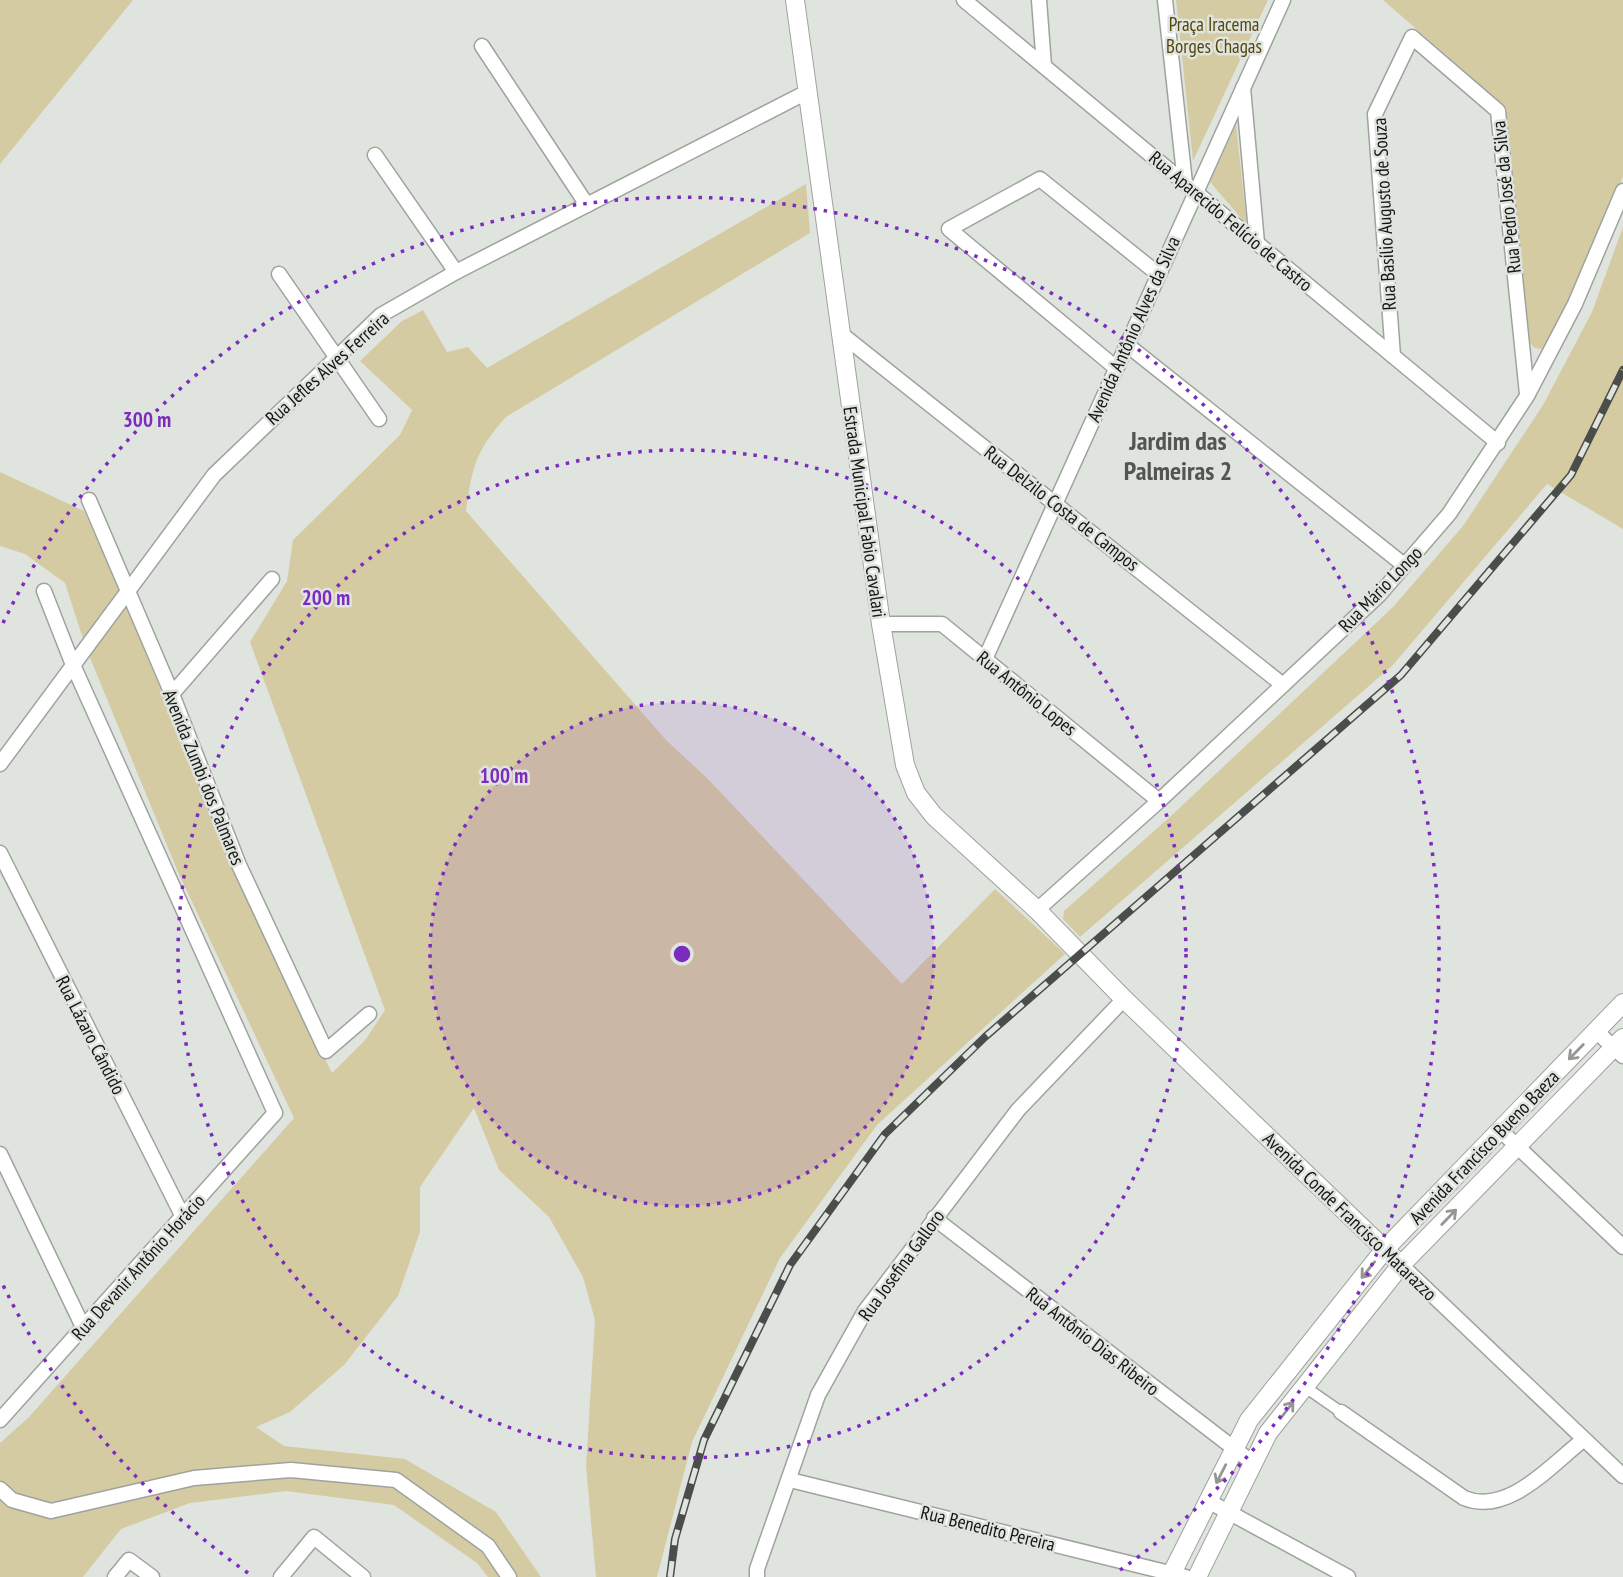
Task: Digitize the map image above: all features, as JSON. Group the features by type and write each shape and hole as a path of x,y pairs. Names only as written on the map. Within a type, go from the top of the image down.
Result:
{"street":[{"name":"Estrada Municipal Fabio Cavalari","path":"795,0 881,624 905,765 916,793 934,816 1080,954"},
{"name":"Rua Aparecido Felício de Castro","path":"964,0 1498,443"},
{"path":"1039,0 1044,66"},
{"path":"1165,0 1190,188"},
{"name":"Avenida Antônio Alves da Silva","path":"985,659 1158,274 1190,188 1243,86 1283,0"},
{"name":"Rua Basílio Augusto de Souza","path":"1393,356 1375,114 1412,37"},
{"name":"Rua Pedro José da Silva","path":"1412,37 1498,111 1527,396"},
{"path":"482,46 587,205"},
{"path":"1243,86 1257,243"},
{"name":"Rua Jefles Alves Ferreira","path":"0,764 214,475 382,315 456,272 807,92"},
{"path":"375,155 456,272"},
{"path":"1116,368 949,229 1040,179 1158,274"},
{"name":"Rua Mário Longo","path":"1037,911 1159,801 1379,594 1449,514 1527,396 1575,304 1623,191"},
{"path":"279,274 379,419"},
{"name":"Rua Delzilo Costa de Campos","path":"840,333 1283,685"},
{"path":"1126,344 1404,565"},
{"name":"Avenida Zumbi dos Palmares","path":"89,500 172,694 239,865 326,1051 369,1014"},
{"path":"172,694 272,579"},
{"path":"44,590 73,665"},
{"name":"Rua Antônio Lopes","path":"881,624 942,624 1159,801"},
{"name":"Rua Devanir Antônio Horácio","path":"0,1420 275,1113 73,665"},
{"name":"Rua Lázaro Cândido","path":"0,853 183,1217"},
{"name":"Avenida Conde Francisco Matarazzo","path":"1080,954 1623,1476"},
{"name":"Rua Josefina Galloro","path":"757,1577 757,1569 818,1395 865,1311 1018,1110 1124,999"},
{"name":"Avenida Francisco Bueno Baeza","path":"1176,1576 1208,1501 1249,1420 1385,1250 1623,1003"},
{"path":"1596,1031 1620,1047"},
{"name":"Avenida Francisco Bueno Baeza","path":"1197,1577 1268,1433 1401,1265 1517,1146 1620,1047"},
{"path":"1500,1130 1623,1247"},
{"path":"0,1154 84,1328"},
{"name":"Rua Antônio Dias Ribeiro","path":"934,1218 1253,1463"},
{"path":"1305,1387 1464,1498 1483,1503 1510,1497 1583,1440"},
{"path":"0,1489 12,1500 51,1511 194,1478 291,1470 396,1480 488,1546 509,1577"},
{"name":"Rua Benedito Pereira","path":"790,1480 1176,1576"},
{"path":"1208,1501 1348,1577"},
{"path":"281,1577 314,1537 363,1577"},
{"path":"115,1577 129,1560 152,1577"}],"green space":[{"path":"0,0 133,0 0,164"},
{"name":"Praça Iracema Borges Chagas","path":"1176,0 1268,0 1193,161"},
{"path":"1383,0 1623,0 1623,177 1570,302 1542,349 1535,348 1530,343 1506,107"},
{"path":"1236,125 1247,225 1210,182"},
{"path":"806,184 810,233 506,417 477,460 466,511 666,740 708,779 902,984 995,889 1065,954 877,1125 780,1258 692,1442 657,1577 596,1577 586,1466 595,1320 583,1277 549,1217 499,1170 474,1108 420,1187 420,1232 398,1296 344,1365 290,1412 256,1427 284,1446 405,1459 496,1512 541,1577 488,1577 477,1563 394,1505 286,1491 190,1503 121,1529 83,1577 0,1577 0,1443 29,1417 294,1118 178,872 86,648 65,583 25,554 0,546 0,472 84,511 123,598 256,921 332,1073 366,1039 385,1010 250,642 287,581 293,540 400,435 412,410 360,361 402,321 423,310 447,352 468,347 487,368"},
{"path":"1623,227 1623,529 1547,484 1392,666 1080,937 1063,919 1064,911 1172,815 1393,607 1463,526 1543,405 1592,312"}],"railway":[{"path":"670,1577 675,1539 704,1440 790,1265 885,1134 985,1037 1401,675 1571,475 1623,370"}],"district":[{"name":"Jardim das Palmeiras 2","path":"1178,455"}]}
